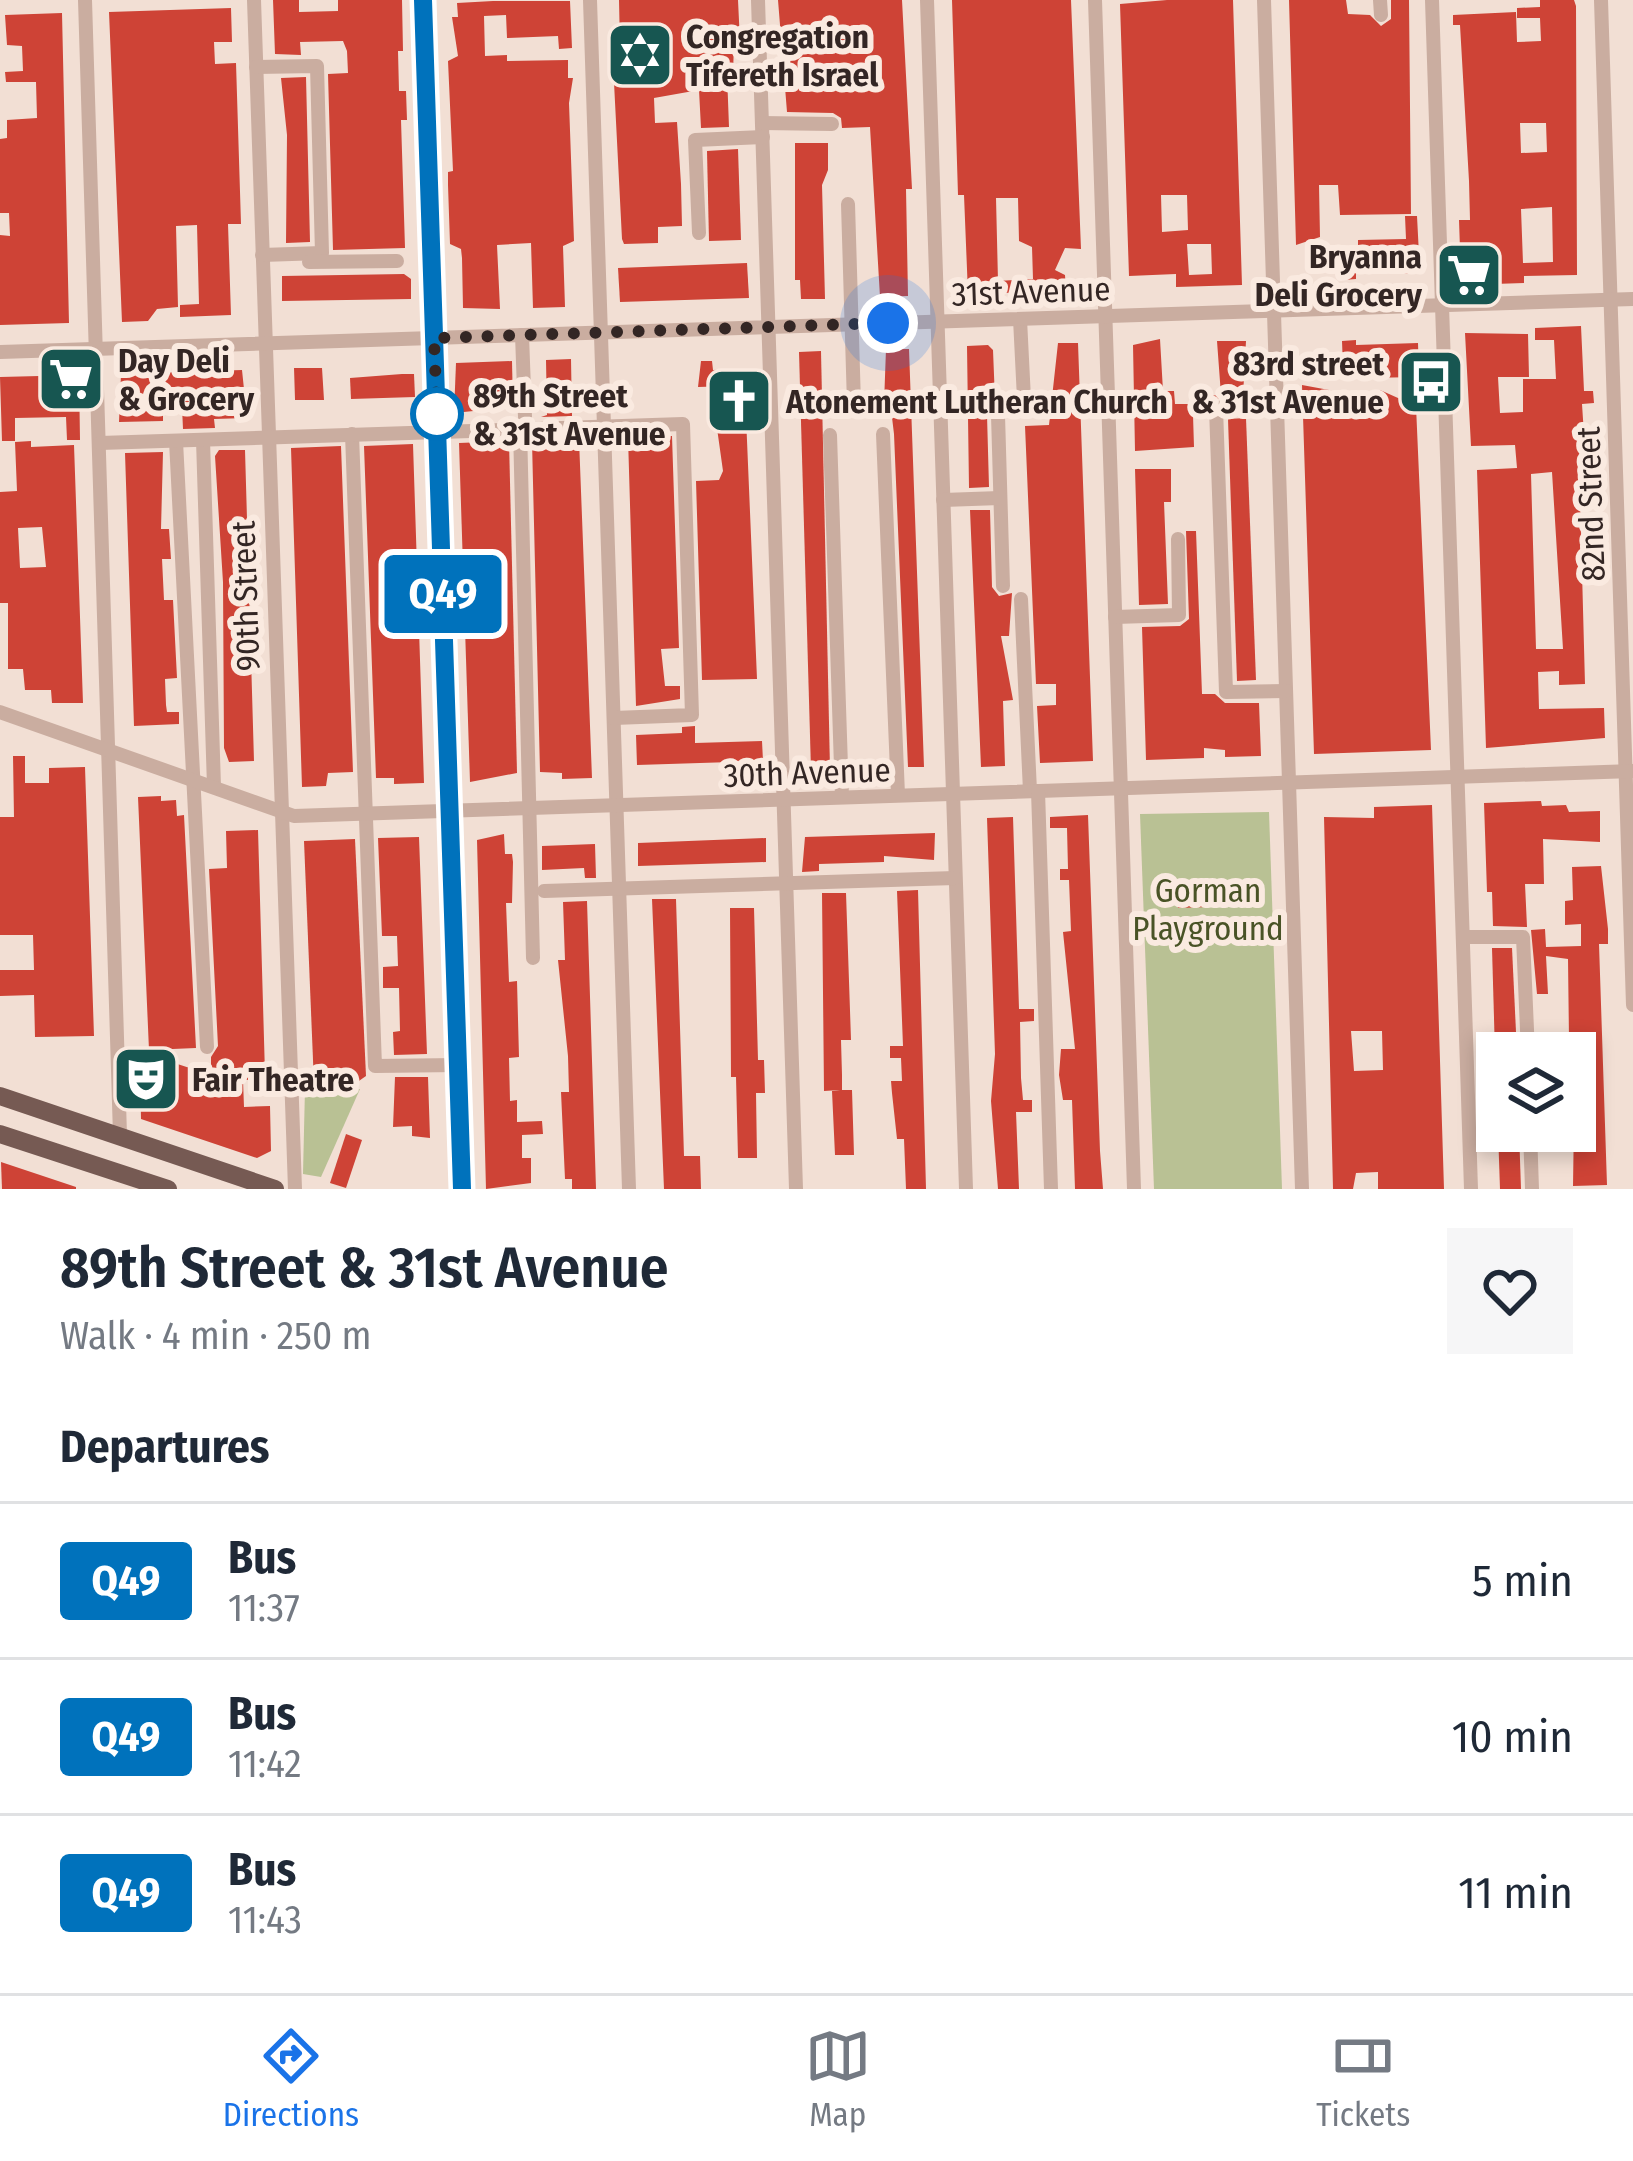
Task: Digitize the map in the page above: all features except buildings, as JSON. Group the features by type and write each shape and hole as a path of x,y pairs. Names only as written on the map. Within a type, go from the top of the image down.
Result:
{"main road":[{"path":"0,1096 275,1189"},
{"path":"0,1133 128,1182 168,1189"}],"street":[{"path":"85,0 112,752 120,1136"},
{"name":"90th Street","path":"254,0 295,1189"},
{"path":"423,0 462,1189"},
{"path":"590,0 628,1189"},
{"path":"758,0 796,1189"},
{"path":"927,0 966,1189"},
{"path":"1095,0 1134,1189"},
{"path":"1264,0 1302,1189"},
{"path":"1432,0 1471,1189"},
{"name":"82nd Street","path":"1601,0 1610,300 1626,593 1633,1005"},
{"path":"256,67 316,66 317,89 322,254 262,259"},
{"path":"699,233 695,140 832,124"},
{"path":"848,204 854,404"},
{"path":"262,259 397,261"},
{"name":"31st Avenue","path":"0,352 1633,299"},
{"path":"1020,319 1024,399"},
{"path":"522,335 532,958"},
{"path":"1277,406 1216,408 1226,692 1286,691"},
{"path":"998,415 1003,586"},
{"path":"100,443 523,423 683,424 692,715 614,718"},
{"path":"352,434 375,1066 458,1065"},
{"path":"883,434 898,795"},
{"path":"830,435 842,797"},
{"path":"202,440 214,788"},
{"path":"176,441 207,1047"},
{"path":"943,500 1000,498"},
{"path":"1115,617 1179,615 1178,539"},
{"path":"1021,599 1051,1189"},
{"name":"30th Avenue","path":"0,712 280,812 364,815 1629,771"},
{"path":"544,891 956,878"},
{"path":"1462,937 1523,937 1527,1032"},
{"path":"1531,1152 1532,1189"}],"green space":[{"name":"Gorman Playground","path":"1269,812 1282,1189 1154,1189 1140,814"},
{"path":"305,1088 360,1089 321,1177 303,1174"}],"bus line":[{"name":"Q49","path":"423,0 462,1189"}],"place":[{"name":"Congregation Tifereth Israel","path":"640,55"},
{"name":"Bryanna Deli Grocery","path":"1469,275"},
{"name":"Day Deli & Grocery","path":"71,379"},
{"name":"83rd street & 31st Avenue","path":"1431,382"},
{"name":"Atonement Lutheran Church","path":"739,401"},
{"name":"89th Street & 31st Avenue","path":"437,414"},
{"name":"Fair Theatre","path":"146,1079"}],"route":[{"path":"437,414 434,338 888,323"}]}
